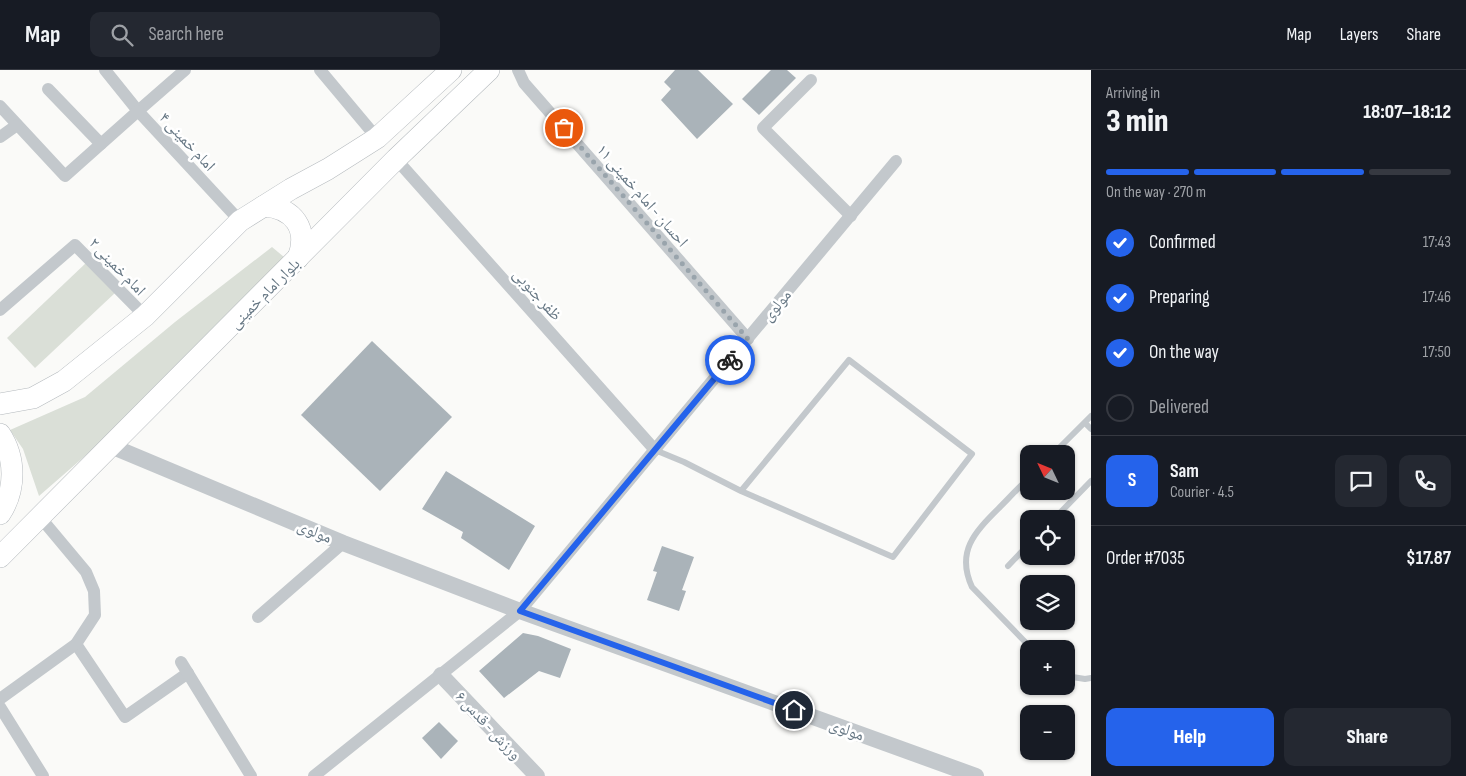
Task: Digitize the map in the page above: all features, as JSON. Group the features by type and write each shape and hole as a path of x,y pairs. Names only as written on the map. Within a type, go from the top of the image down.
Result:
{"main road":[{"path":"0,404 33,398 64,381 145,316 240,221 377,138 451,70"},
{"name":"بلوار امام خمینی","path":"2,547 40,517 396,159 490,70"},
{"path":"377,138 396,159"},
{"path":"264,206 282,209 295,220 302,234 301,250 298,258"},
{"path":"0,434 10,457 12,474 11,491 0,514"},
{"path":"0,521 40,517"}],"street":[{"path":"105,70 138,111 185,70"},
{"path":"320,70 377,138"},
{"name":"احسان - امام خمینی ۱۱","path":"518,70 524,83 748,339"},
{"path":"811,80 763,128 850,216"},
{"path":"48,89 101,144"},
{"path":"0,106 17,124 0,137"},
{"name":"امام خمینی ۴","path":"17,124 64,176 138,111 240,221"},
{"name":"ظفر جنوبی","path":"396,159 655,450"},
{"name":"مولوی","path":"314,776 520,611 896,161"},
{"name":"امام خمینی ۲","path":"0,310 75,245 145,316"},
{"name":"مولوی","path":"111,446 342,543 520,611 976,776"},
{"path":"0,699 76,644 95,615 94,591 86,572 40,517"},
{"path":"258,617 342,543"},
{"path":"76,644 125,717 188,674"},
{"path":"181,662 251,776"},
{"name":"ورزش - قدس ۶","path":"441,675 537,776"},
{"path":"0,707 43,776"}],"lane":[{"path":"655,450 684,462 741,491 893,557 972,454 849,360 741,491"},
{"path":"1063,445 1091,416"},
{"path":"1085,423 1091,429"},
{"path":"1063,510 1091,481"},
{"path":"1020,487 978,529 968,547 965,562 966,574 972,587 1023,640"},
{"path":"1008,566 1020,553"},
{"path":"1075,677 1091,678"}],"shaded area":[{"path":"272,247 290,262 116,429 39,496 23,449 10,430 85,397 175,322"},
{"path":"87,262 116,292 35,368 7,338"}],"building":[{"path":"675,70 698,70 733,104 697,139 661,100 671,89 664,82"},
{"path":"771,70 787,70 796,78 759,115 742,99"},
{"path":"372,341 452,417 380,491 301,415"},
{"path":"446,471 535,526 509,570 461,538 463,532 422,509"},
{"path":"662,546 694,557 682,590 686,591 679,611 647,600 657,572 653,571"},
{"path":"523,633 538,636 571,649 560,678 539,671 504,698 479,671"},
{"path":"439,722 458,741 441,759 422,738"}],"way so far":[{"path":"564,128 748,339 730,360"}],"route":[{"path":"730,360 520,611 794,710"}]}
